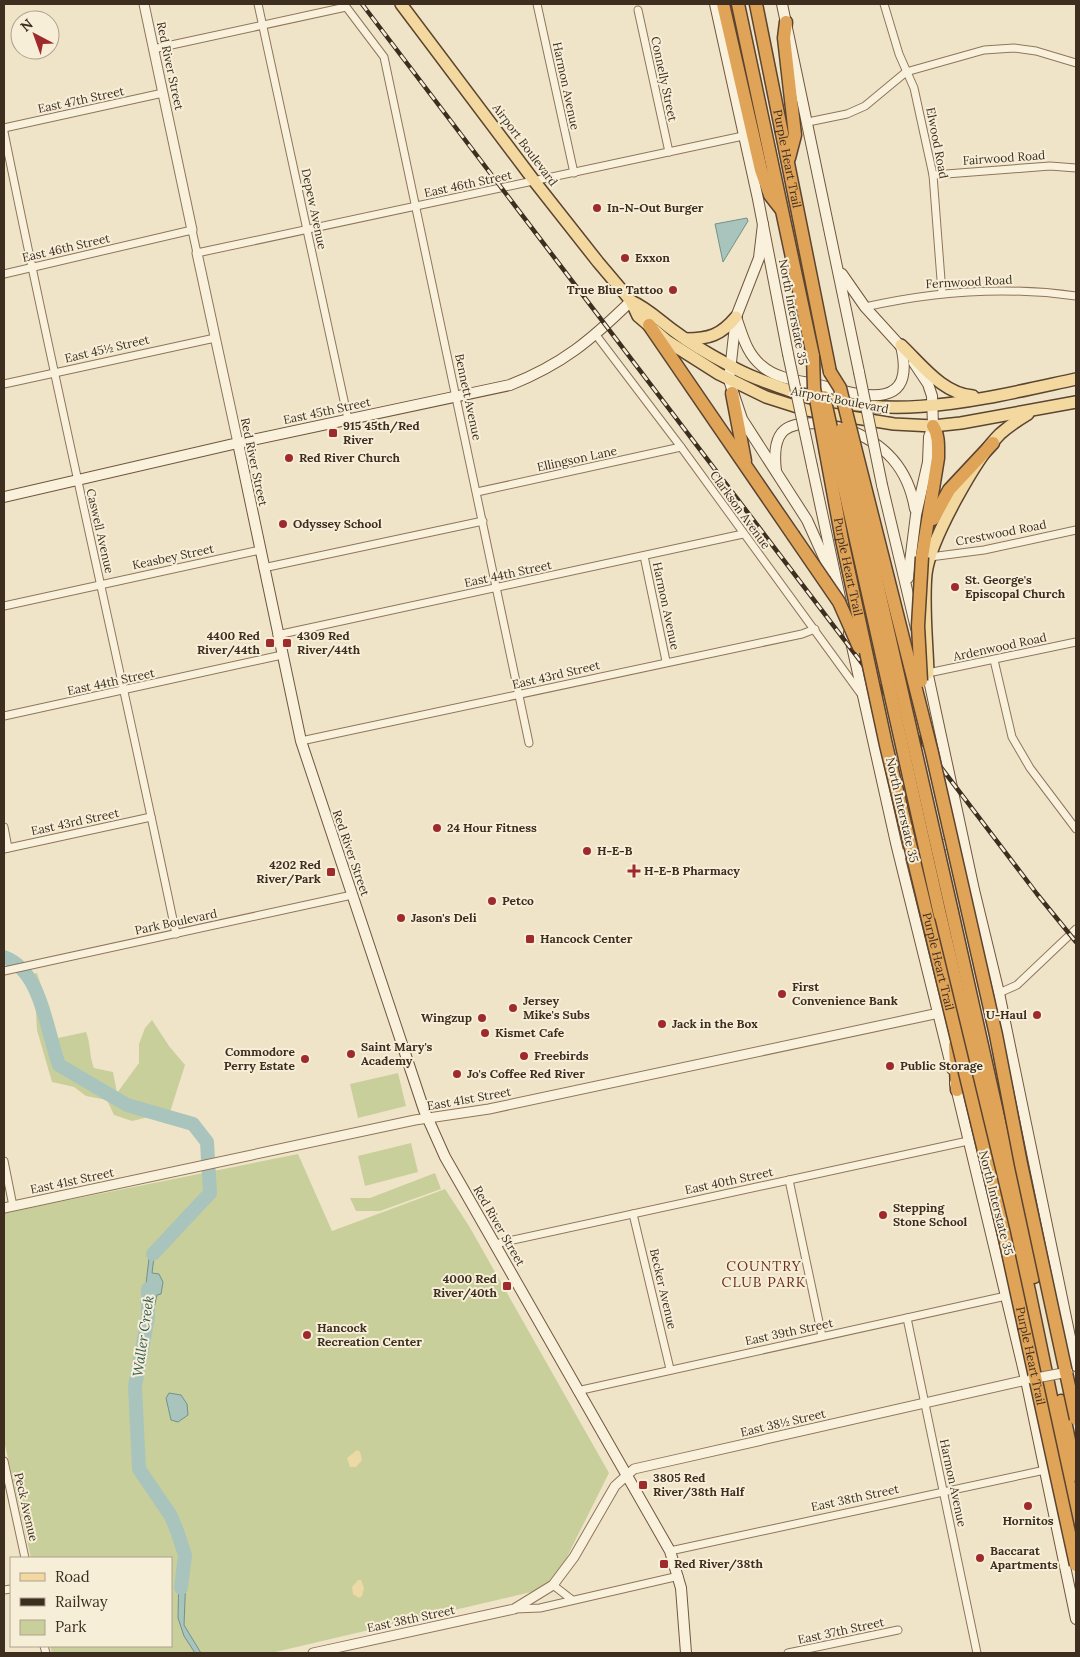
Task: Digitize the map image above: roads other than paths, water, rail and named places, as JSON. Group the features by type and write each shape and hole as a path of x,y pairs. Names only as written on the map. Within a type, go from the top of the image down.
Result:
{"highway":[{"path":"723,4 761,170 770,195 783,212"},
{"name":"Purple Heart Trail","path":"738,4 813,356 871,600 894,714 946,913 1034,1273 1076,1475"},
{"name":"Purple Heart Trail","path":"756,4 829,368 946,913 945,941 959,989 1029,1291 1076,1518"},
{"path":"786,22 784,38 795,135 788,160"},
{"path":"649,325 830,586 850,622 860,650 886,745"},
{"name":"Purple Heart Trail","path":"813,356 814,388 842,540 886,745 1004,1234 1076,1565"},
{"name":"Purple Heart Trail","path":"829,368 840,388 932,753 996,1035 1021,1164 1076,1419"},
{"path":"732,393 746,467"},
{"path":"932,753 918,654 926,557 925,542 938,451 936,431 933,426"},
{"path":"925,542 934,518 949,490 993,443"},
{"path":"945,941 954,1002 957,1090"}],"main road":[{"name":"Airport Boulevard","path":"401,4 535,182 598,262 631,300 638,316 667,341 729,380 766,397 807,410 866,421 933,426 1076,402"},
{"name":"North Interstate 35","path":"715,4 763,224 788,354 838,590 865,700 891,822 939,1013 968,1141 1006,1296 1029,1379 1045,1470 1076,1619"},
{"path":"782,4 882,486 928,673 998,993 1074,1370"},
{"path":"763,224 759,258 736,317 729,366 729,380 732,393 751,435 816,535 838,590"},
{"path":"836,264 849,287 865,307 901,345 948,389 961,395 992,397"},
{"name":"Airport Boulevard","path":"631,300 646,308 686,339 729,366 767,383 816,399 889,409 933,406 992,397 1076,379"},
{"name":"East 45th Street","path":"4,497 238,443 510,384 534,375 575,352 596,335 631,300"},
{"path":"686,339 714,337 729,326 736,317"},
{"path":"736,317 749,353 763,368 783,377 854,394 885,395 897,387 905,374 901,345"},
{"path":"901,345 928,384 933,406 933,426 929,437 928,462 916,515 907,585"},
{"path":"928,673 926,557 951,509 993,443 1014,422 1032,412 1052,407"},
{"path":"776,471 775,444 785,430 797,424 812,423 838,426 869,439 882,448 898,464 908,482 916,515"},
{"name":"Red River Street","path":"238,443 277,635 301,741 428,1119 445,1157 670,1552 679,1576 684,1603 686,1653"},
{"path":"891,822 910,836 944,827 952,820 956,807"},
{"path":"912,905 919,880 958,871 966,875 974,890"}],"street":[{"name":"Red River Street","path":"144,4 238,443"},
{"name":"Depew Avenue","path":"258,4 348,419"},
{"name":"Harmon Avenue","path":"537,4 574,173"},
{"name":"Elwood Road","path":"884,4 906,72 914,88 933,175 942,293"},
{"path":"154,48 262,26 345,6"},
{"name":"Bennett Avenue","path":"345,6 384,57 529,743"},
{"name":"Connelly Street","path":"638,10 669,152"},
{"path":"808,122 846,114 865,106 906,72 984,50 1014,48 1036,51 1076,63"},
{"name":"East 47th Street","path":"4,128 162,94"},
{"name":"Caswell Avenue","path":"4,132 31,268 77,481 102,584 176,934"},
{"name":"East 46th Street","path":"197,253 743,136"},
{"name":"Fairwood Road","path":"933,175 1050,166 1076,168"},
{"name":"East 46th Street","path":"4,274 192,230"},
{"name":"Fernwood Road","path":"865,307 942,293 1018,290 1076,296"},
{"name":"Clarkson Avenue","path":"596,335 815,629 865,700"},
{"name":"East 45½ Street","path":"4,384 215,338"},
{"name":"Ellingson Lane","path":"477,492 681,448"},
{"path":"263,568 483,521"},
{"name":"Crestwood Road","path":"926,557 984,550 1076,530"},
{"name":"East 44th Street","path":"277,635 743,534"},
{"name":"Keasbey Street","path":"4,606 260,550"},
{"name":"Harmon Avenue","path":"644,556 666,661"},
{"name":"East 43rd Street","path":"301,741 518,695 666,661 802,634 815,629"},
{"name":"Ardenwood Road","path":"928,673 1076,642"},
{"name":"East 44th Street","path":"4,716 282,655"},
{"path":"994,660 1012,737 1030,768 1076,829"},
{"name":"East 43rd Street","path":"6,849 151,817"},
{"path":"4,827 6,849"},
{"path":"899,855 955,842 965,848 959,858 903,870"},
{"name":"Park Boulevard","path":"4,971 352,896"},
{"path":"998,993 1018,985 1076,929"},
{"name":"East 41st Street","path":"4,1208 428,1119 517,1103 939,1013"},
{"name":"East 40th Street","path":"495,1244 968,1141"},
{"path":"4,1161 13,1206"},
{"path":"789,1180 822,1336"},
{"name":"Becker Avenue","path":"634,1214 670,1369"},
{"name":"East 39th Street","path":"577,1391 1006,1296"},
{"name":"Harmon Avenue","path":"907,1318 977,1653"},
{"name":"East 38½ Street","path":"553,1585 574,1557 615,1486 634,1469 1074,1370"},
{"name":"Peck Avenue","path":"4,1462 26,1557"},
{"name":"East 38th Street","path":"670,1552 1045,1470"},
{"name":"East 38th Street","path":"313,1653 514,1609 540,1608 570,1599 679,1576"},
{"path":"553,1585 570,1599"},
{"name":"East 38th Street","path":"514,1609 553,1585"},
{"name":"East 37th Street","path":"788,1653 898,1630"}],"water":[{"path":"747,218 748,221 723,262 715,224"},
{"path":"161,1238 164,1243 154,1257 152,1273 159,1274 163,1282 161,1294 157,1295 154,1308 145,1307 141,1303 143,1287 146,1284 150,1250"},
{"path":"169,1393 181,1395 187,1404 188,1415 178,1422 171,1420 166,1398"},
{"path":"174,1525 181,1533 185,1545 186,1569 180,1564 181,1552 172,1529"},
{"path":"179,1569 185,1572 186,1575 184,1625 201,1653 195,1653 184,1636 178,1618"}],"waterway":[{"name":"Waller Creek","path":"4,957 17,964 35,988 59,1065 127,1105 193,1124 207,1142 210,1193 153,1254"},
{"name":"Waller Creek","path":"148,1289 148,1317 135,1386 139,1469 171,1516 177,1531 185,1555 181,1588"}],"railway":[{"path":"362,4 1037,894 1076,942"}],"place":[{"name":"In-N-Out Burger","path":"597,208"},
{"name":"Exxon","path":"625,258"},
{"name":"True Blue Tattoo","path":"673,290"},
{"name":"915 45th/Red River","path":"333,433"},
{"name":"Red River Church","path":"289,458"},
{"name":"Odyssey School","path":"283,524"},
{"name":"St. George's Episcopal Church","path":"955,587"},
{"name":"4400 Red River/44th","path":"270,643"},
{"name":"4309 Red River/44th","path":"287,643"},
{"name":"24 Hour Fitness","path":"437,828"},
{"name":"H-E-B","path":"587,851"},
{"name":"H-E-B Pharmacy","path":"634,871"},
{"name":"4202 Red River/Park","path":"331,872"},
{"name":"Petco","path":"492,901"},
{"name":"Jason's Deli","path":"401,918"},
{"name":"Hancock Center","path":"530,939"},
{"name":"First Convenience Bank","path":"782,994"},
{"name":"Jersey Mike's Subs","path":"513,1008"},
{"name":"U-Haul","path":"1037,1015"},
{"name":"Wingzup","path":"482,1018"},
{"name":"Jack in the Box","path":"662,1024"},
{"name":"Kismet Cafe","path":"485,1033"},
{"name":"Saint Mary's Academy","path":"351,1054"},
{"name":"Freebirds","path":"524,1056"},
{"name":"Commodore Perry Estate","path":"305,1059"},
{"name":"Public Storage","path":"890,1066"},
{"name":"Jo's Coffee Red River","path":"457,1074"},
{"name":"Stepping Stone School","path":"883,1215"},
{"name":"4000 Red River/40th","path":"507,1286"},
{"name":"Hancock Recreation Center","path":"307,1335"},
{"name":"3805 Red River/38th Half","path":"643,1485"},
{"name":"Hornitos","path":"1028,1506"},
{"name":"Baccarat Apartments","path":"980,1558"},
{"name":"Red River/38th","path":"664,1564"}],"district":[{"name":"COUNTRY CLUB PARK","path":"764,1274"}]}
